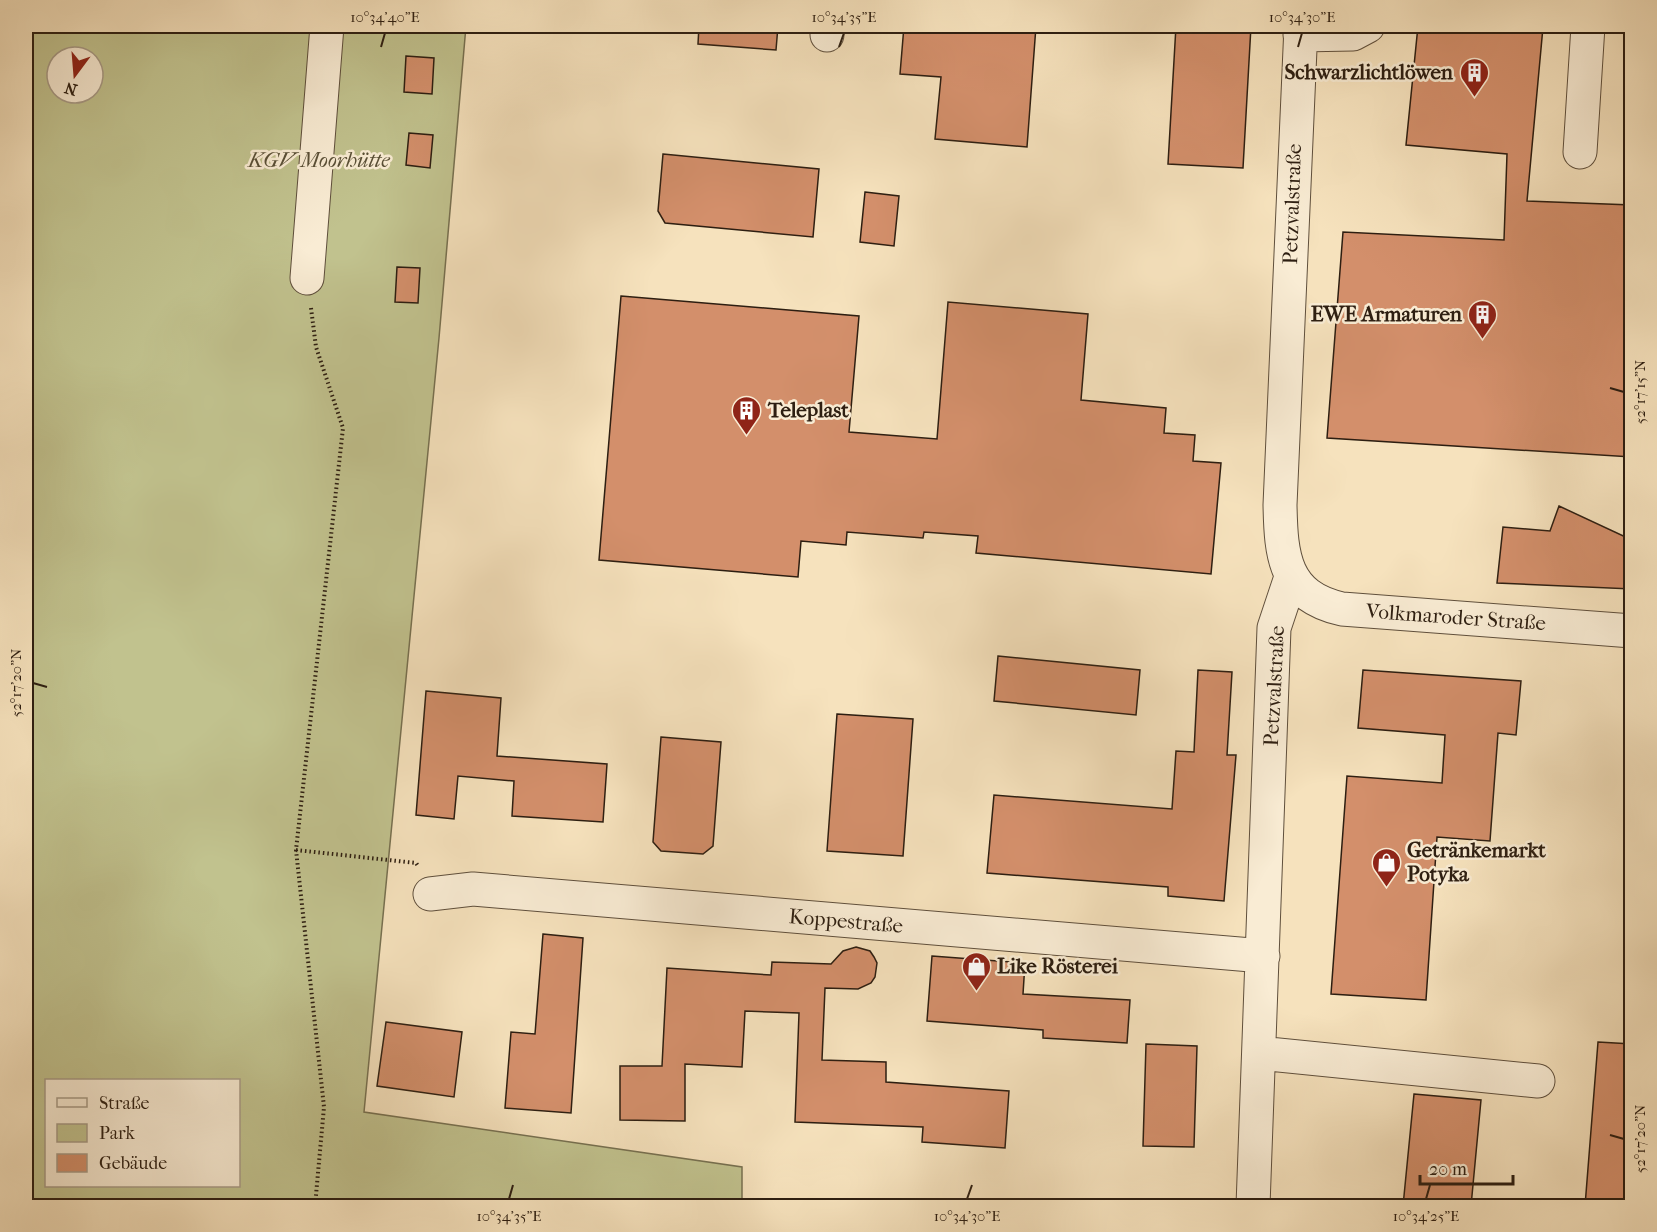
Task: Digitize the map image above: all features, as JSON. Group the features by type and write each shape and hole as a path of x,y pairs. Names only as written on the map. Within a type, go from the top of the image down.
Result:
{"street":[{"path":"307,278 327,26"},
{"path":"1300,30 1353,34 1368,26"},
{"path":"1580,152 1588,26"},
{"name":"Petzvalstraße","path":"1253,1206 1274,628 1291,577 1282,551 1280,505 1300,30"},
{"name":"Volkmaroder Straße","path":"1291,577 1313,599 1342,609 1632,631"},
{"name":"Koppestraße","path":"430,894 473,890 1263,956"},
{"path":"1259,1053 1538,1080"}],"path":[{"path":"307,278 316,347 343,428 296,850 324,1107 315,1206"},
{"path":"296,850 416,863 430,894"}],"green space":[{"name":"KGV Moorhütte","path":"26,26 466,26 439,338 364,1112 742,1167 742,1206 26,1206"}],"building":[{"path":"699,26 778,26 776,50 698,44"},
{"path":"904,26 1036,26 1027,147 935,139 941,77 900,74"},
{"path":"1176,26 1251,26 1243,168 1168,164"},
{"name":"EWE Armaturen","path":"1418,26 1543,27 1527,201 1632,205 1632,457 1327,438 1343,232 1504,240 1507,154 1406,145"},
{"path":"406,56 434,58 432,94 404,92"},
{"path":"409,133 433,135 430,168 406,165"},
{"path":"663,154 819,169 813,237 665,223 658,211"},
{"path":"865,192 899,196 894,246 860,242"},
{"path":"397,267 420,268 418,303 395,302"},
{"name":"Teleplast","path":"621,296 859,316 849,432 937,439 948,302 1088,314 1081,400 1166,408 1164,433 1195,435 1193,461 1221,463 1211,574 976,553 978,536 924,532 923,538 847,532 846,545 801,541 798,577 599,560"},
{"path":"1559,506 1632,540 1632,589 1497,583 1503,527 1550,531"},
{"path":"998,656 1140,670 1136,715 994,701"},
{"path":"1198,670 1232,672 1227,755 1236,755 1224,901 1168,896 1168,887 987,873 994,795 1172,809 1176,751 1194,752"},
{"path":"1363,670 1521,681 1516,735 1498,733 1490,841 1437,837 1426,1000 1331,994 1347,776 1442,783 1445,735 1358,728"},
{"path":"426,691 501,698 497,756 607,764 603,822 512,816 514,781 458,776 454,819 416,815"},
{"path":"837,714 913,719 903,856 827,851"},
{"path":"661,737 721,742 713,846 703,854 661,851 653,842"},
{"path":"543,934 583,938 571,1113 505,1108 511,1032 535,1034"},
{"path":"856,947 870,951 874,957 877,963 875,977 871,983 858,989 825,988 822,1060 886,1062 886,1082 1009,1091 1005,1148 922,1142 923,1127 795,1122 799,1013 745,1011 742,1067 685,1064 685,1121 620,1120 620,1066 662,1066 667,968 771,975 772,962 831,964 843,951"},
{"path":"932,956 1025,963 1023,994 1130,1000 1127,1043 1043,1038 1043,1030 927,1021"},
{"path":"386,1022 462,1032 454,1097 377,1086"},
{"path":"1598,1042 1632,1044 1632,1206 1585,1206"},
{"path":"1146,1044 1197,1046 1194,1147 1143,1146"},
{"path":"1414,1094 1481,1100 1471,1206 1403,1206"}],"place":[{"name":"Schwarzlichtlöwen","path":"1474,98"},
{"name":"EWE Armaturen","path":"1483,340"},
{"name":"Teleplast","path":"747,436"},
{"name":"Getränkemarkt Potyka","path":"1386,888"},
{"name":"Like Rösterei","path":"976,992"}]}
